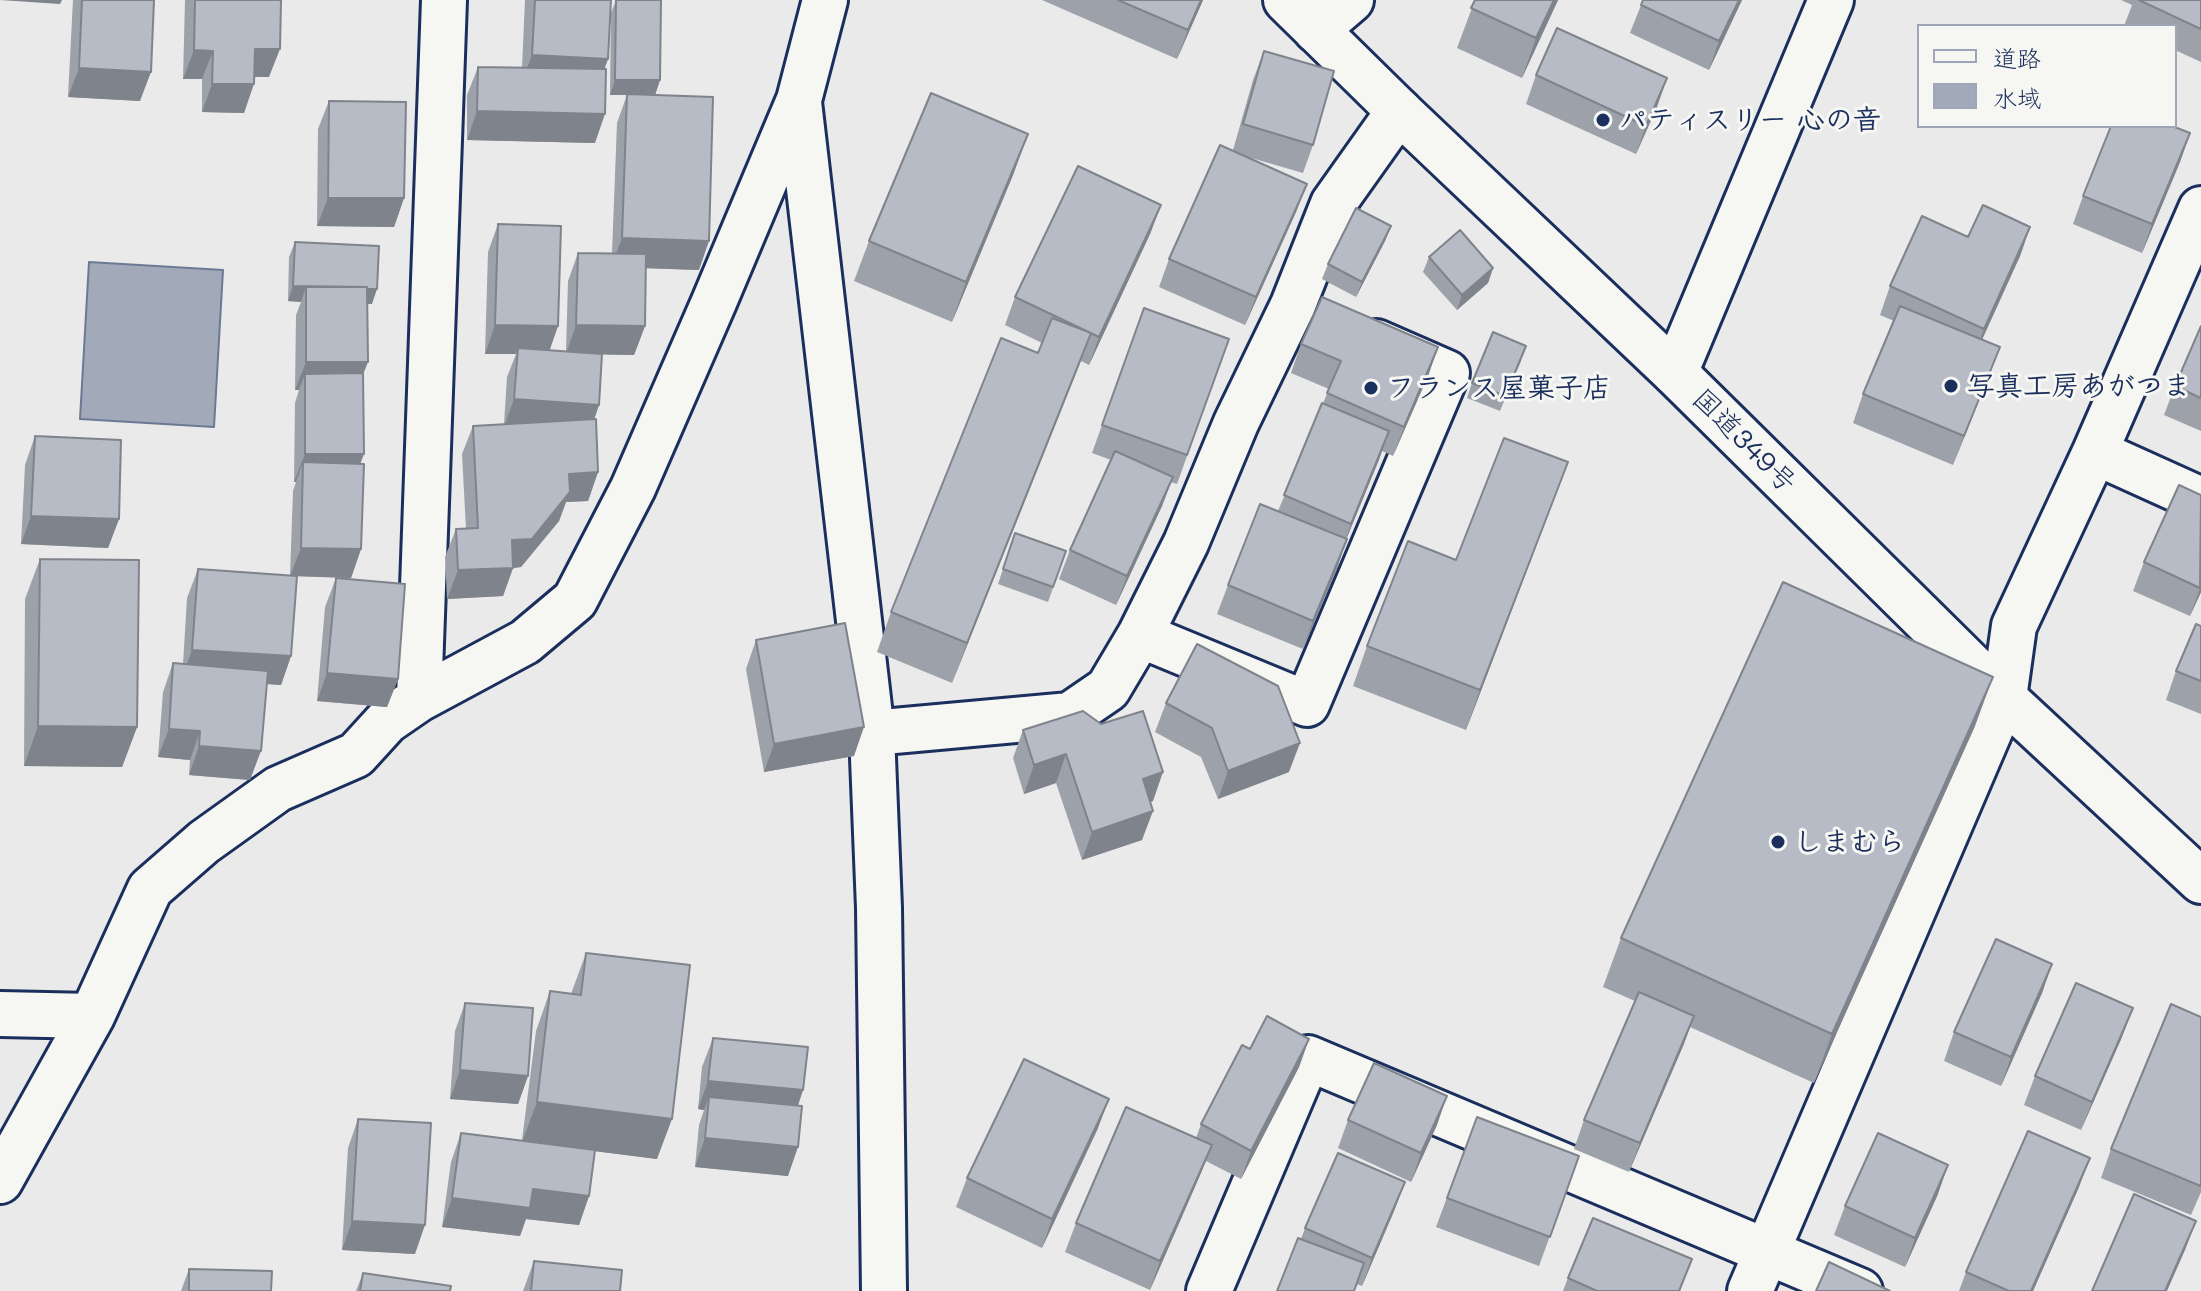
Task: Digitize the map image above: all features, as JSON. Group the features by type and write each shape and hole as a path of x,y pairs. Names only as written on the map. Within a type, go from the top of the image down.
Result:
{"main road":[{"path":"419,699 444,0"},
{"path":"0,1181 92,1016 150,889 204,842 278,789 356,755 387,721 419,699 525,642 575,600 633,488 799,100 825,0"},
{"path":"1301,15 1351,0"},
{"path":"1675,373 1831,0"},
{"name":"国道349号","path":"1301,15 1675,373 2004,698 2201,881"},
{"path":"799,100 872,733 879,908 884,1291"},
{"path":"872,733 1070,715 1108,689 1140,635 1186,543 1236,423 1293,305 1333,204 1399,111"},
{"path":"1750,1291 2004,698 2014,626 2095,452 2201,209"},
{"path":"1140,635 1307,704 1447,373 1293,305"},
{"path":"2095,452 2201,500"},
{"path":"0,1014 92,1016"},
{"path":"1209,1291 1308,1058 1860,1291"}],"water":[{"path":"89,262 223,270 214,427 80,419"}],"building":[{"path":"82,0 154,0 151,72 79,68"},
{"path":"195,0 281,0 280,49 255,49 254,84 212,84 213,51 194,50"},
{"path":"535,0 611,0 608,59 532,55"},
{"path":"616,0 661,0 660,80 615,80"},
{"path":"1118,0 1201,0 1188,30"},
{"path":"1475,0 1554,0 1536,38 1471,8"},
{"path":"1643,0 1739,0 1719,41 1641,5"},
{"path":"2139,0 2201,0 2201,29"},
{"path":"1557,28 1667,78 1646,126 1536,75"},
{"path":"1264,51 1334,71 1313,145 1243,124"},
{"path":"478,67 606,69 605,114 477,111"},
{"path":"931,93 1028,134 966,282 869,241"},
{"path":"627,94 713,97 709,241 622,238"},
{"path":"329,101 406,102 404,198 328,198"},
{"path":"2110,128 2177,128 2190,133 2152,224 2083,196"},
{"path":"1220,145 1307,184 1256,297 1169,259"},
{"path":"1078,166 1161,205 1099,337 1015,297"},
{"path":"1983,205 2030,227 1984,329 1890,286 1922,216 1968,237"},
{"path":"1356,208 1391,226 1362,282 1328,264"},
{"path":"498,224 561,226 558,326 495,325"},
{"path":"1460,230 1493,268 1462,295 1429,257"},
{"path":"295,242 379,246 377,289 293,286"},
{"path":"578,253 646,254 645,326 576,325"},
{"path":"306,287 367,287 368,362 306,362"},
{"path":"1322,297 1438,347 1404,427 1327,393 1341,361 1301,344"},
{"path":"1900,306 2000,347 1964,436 1863,394"},
{"path":"1144,308 1229,339 1187,455 1102,425"},
{"path":"1052,318 1091,333 967,643 891,612 1001,338 1038,353"},
{"path":"2201,326 2201,398 2175,386"},
{"path":"1493,332 1526,346 1505,396 1472,383"},
{"path":"518,348 602,354 599,405 514,399"},
{"path":"363,373 364,454 305,454 305,374"},
{"path":"1322,403 1389,431 1351,524 1284,495"},
{"path":"596,419 598,472 569,474 570,492 532,539 512,540 513,568 458,570 456,529 478,528 473,426"},
{"path":"35,436 121,440 119,519 31,516"},
{"path":"1504,438 1568,462 1480,690 1367,646 1408,541 1456,560"},
{"path":"1115,451 1173,477 1127,576 1070,550"},
{"path":"303,462 364,464 361,549 301,548"},
{"path":"2179,485 2201,495 2200,588 2144,562"},
{"path":"1260,504 1347,539 1313,621 1228,585"},
{"path":"1015,533 1066,551 1053,587 1003,569"},
{"path":"40,559 139,560 137,727 38,726"},
{"path":"198,569 297,576 291,656 192,650"},
{"path":"336,578 405,584 398,679 327,673"},
{"path":"1783,582 1993,677 1832,1034 1621,938"},
{"path":"845,623 864,727 774,744 756,640"},
{"path":"2196,624 2201,626 2201,681 2176,671"},
{"path":"1197,644 1278,686 1300,743 1228,771 1212,728 1166,703"},
{"path":"173,663 268,671 261,751 199,746 200,731 169,729"},
{"path":"1083,711 1101,724 1143,711 1163,772 1143,779 1153,811 1092,832 1066,754 1034,765 1023,730"},
{"path":"1996,939 2052,964 2011,1057 1954,1032"},
{"path":"586,953 690,965 672,1119 537,1102 550,991 581,995"},
{"path":"2076,983 2133,1008 2092,1102 2035,1076"},
{"path":"1639,992 1694,1016 1640,1143 1584,1120"},
{"path":"465,1003 533,1008 528,1076 460,1070"},
{"path":"2171,1004 2201,1017 2201,1186 2111,1149"},
{"path":"1267,1016 1309,1039 1251,1151 1201,1124 1242,1045 1250,1049"},
{"path":"713,1038 808,1047 803,1090 708,1081"},
{"path":"1024,1059 1109,1099 1052,1219 967,1178"},
{"path":"1374,1063 1447,1096 1421,1153 1348,1120"},
{"path":"709,1097 802,1106 798,1147 705,1138"},
{"path":"1126,1107 1212,1145 1160,1261 1076,1223"},
{"path":"1477,1117 1579,1156 1550,1237 1447,1198"},
{"path":"358,1119 431,1123 425,1225 352,1221"},
{"path":"2028,1131 2090,1158 2031,1291 2009,1291 1966,1272"},
{"path":"461,1133 595,1150 589,1196 533,1189 530,1208 452,1198"},
{"path":"1878,1133 1948,1165 1915,1238 1845,1206"},
{"path":"1338,1153 1405,1182 1372,1258 1305,1228"},
{"path":"2134,1194 2196,1221 2165,1291 2092,1291"},
{"path":"1593,1218 1692,1259 1679,1291 1597,1291 1568,1278"},
{"path":"1298,1238 1364,1263 1354,1291 1277,1291"},
{"path":"534,1261 622,1270 620,1291 531,1291"},
{"path":"1829,1262 1890,1291 1816,1291"},
{"path":"189,1269 272,1271 271,1291 189,1291"},
{"path":"363,1273 451,1286 450,1291 360,1291"}],"place":[{"name":"パティスリー 心の音","path":"1603,120"},
{"name":"写真工房あがつま","path":"1951,386"},
{"name":"フランス屋菓子店","path":"1371,388"},
{"name":"しまむら","path":"1778,842"}]}
